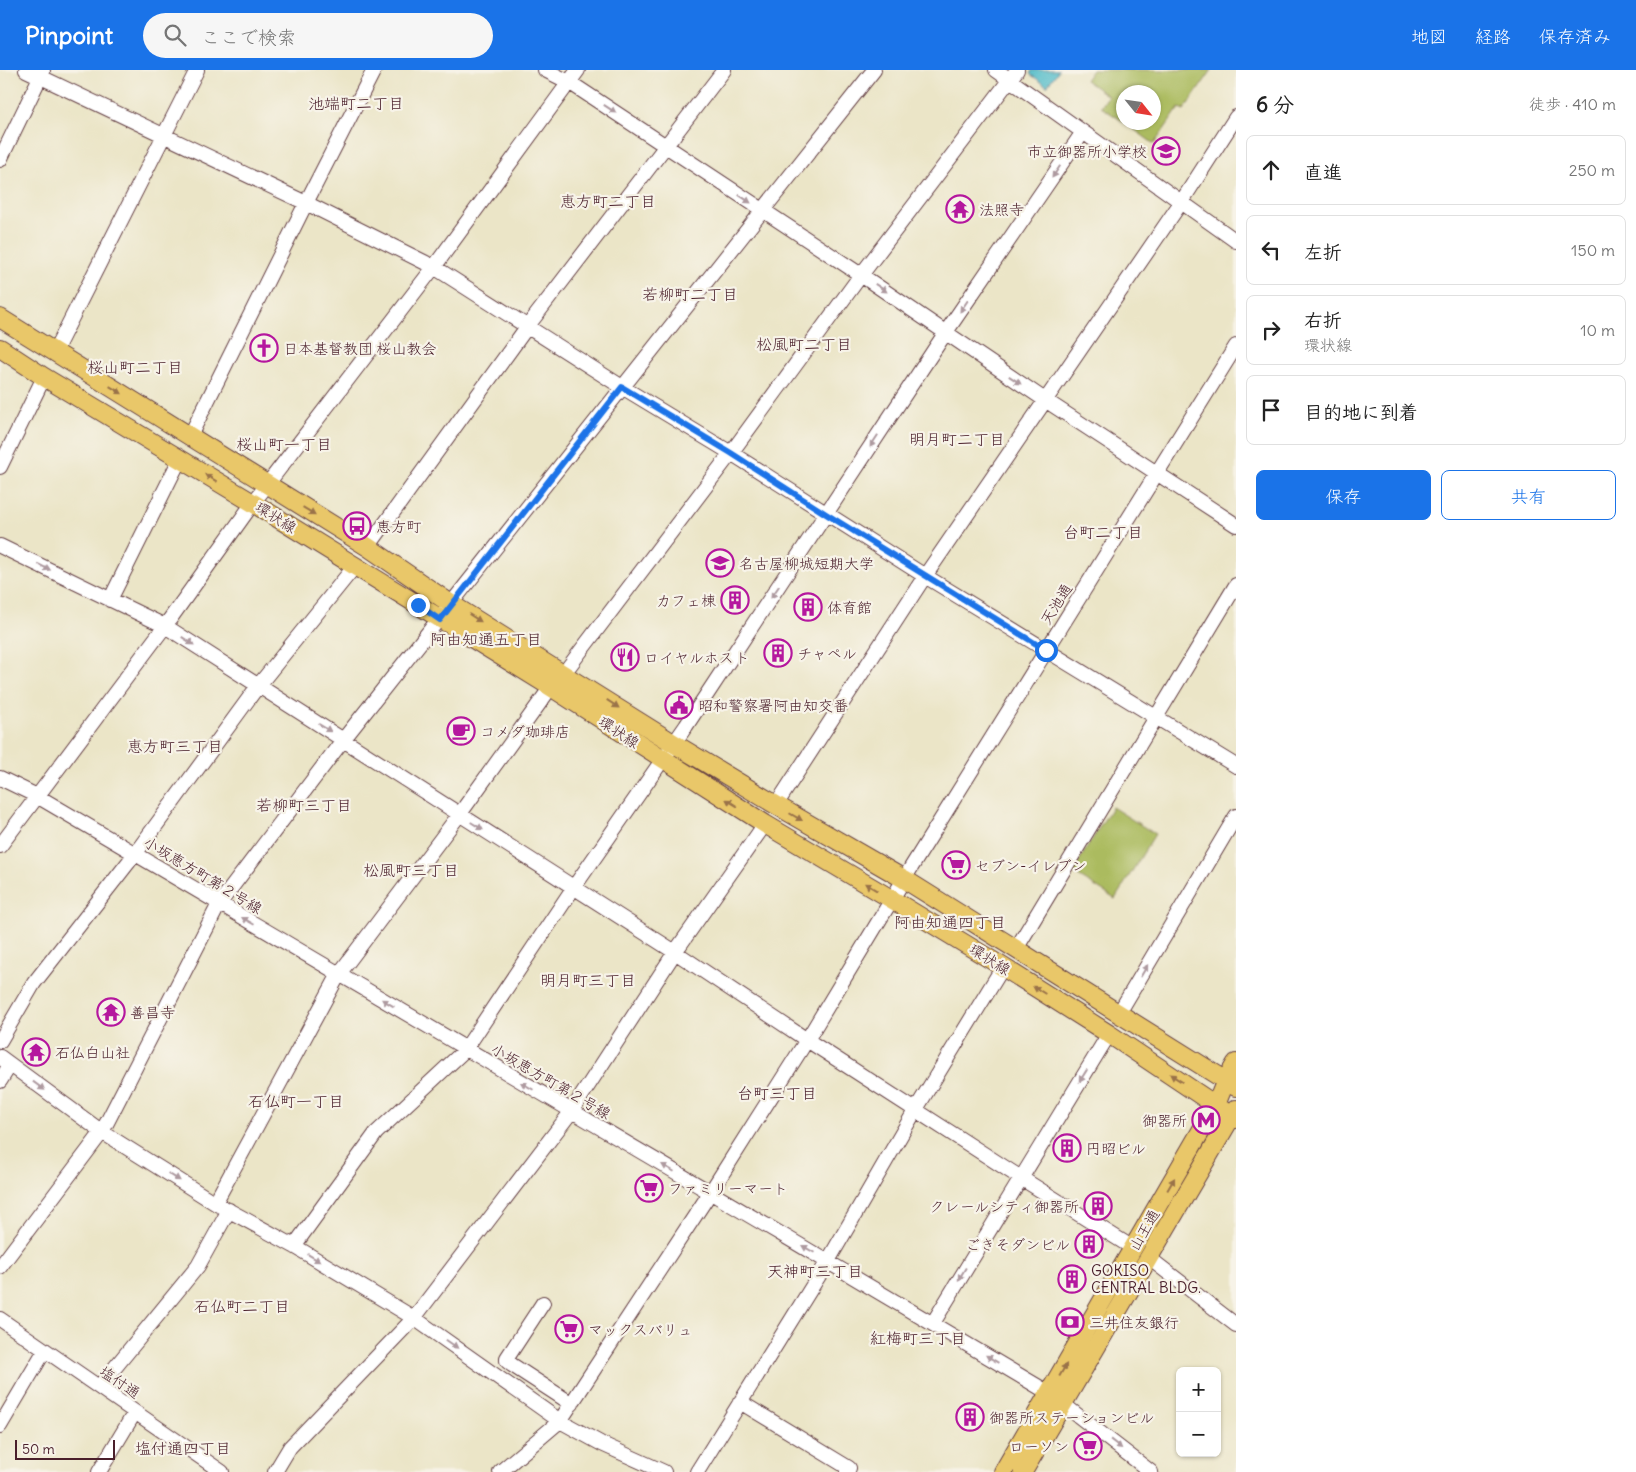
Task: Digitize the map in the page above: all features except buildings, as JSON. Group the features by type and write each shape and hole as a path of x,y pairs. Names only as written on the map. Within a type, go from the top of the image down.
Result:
{"main road":[{"name":"環状線","path":"0,318 368,547 451,604 673,743 904,879 1231,1084"},
{"name":"環状線","path":"0,348 44,377 552,687 662,760 765,824 1003,967 1216,1105 1235,1115"},
{"name":"山王通","path":"1023,1472 1056,1398 1133,1248 1216,1105 1231,1084 1236,1064"},
{"name":"山王通","path":"1003,1472 1056,1398 1149,1258 1235,1115"}],"street":[{"path":"26,70 42,74 434,266 622,387 731,453 925,576 1236,766"},
{"path":"54,353 196,70"},
{"path":"190,436 374,70"},
{"path":"545,70 569,82 861,274 1045,400 1236,525"},
{"path":"0,846 253,503 434,266 578,70"},
{"path":"368,547 527,327 724,70"},
{"path":"0,1267 102,1132 219,904 344,740 874,70"},
{"path":"996,70 1014,75 1083,132 1236,241"},
{"path":"0,160 42,74"},
{"path":"564,673 731,453 861,274 1014,75"},
{"path":"776,805 925,576 1182,201 1236,118"},
{"path":"294,1246 376,1133 465,1050 662,760 946,332 1083,132"},
{"name":"天池通","path":"500,1472 560,1421 710,1193 807,1040 904,879 1236,346"},
{"path":"0,467 44,377"},
{"path":"110,600 180,459"},
{"path":"0,546 164,626 574,887 807,1040 1133,1248"},
{"path":"0,1041 34,982 135,854 258,686 355,566"},
{"path":"1016,949 1236,585"},
{"path":"215,1203 339,974 460,815 552,687"},
{"name":"小坂恵方町第２号線","path":"0,778 38,796 465,1050 828,1261 1056,1398 1151,1472"},
{"path":"1119,1013 1236,816"},
{"path":"275,1472 290,1447 414,1318 571,1112 675,952 765,824"},
{"path":"697,1472 828,1261 916,1109 1003,967"},
{"path":"933,1324 1109,1034"},
{"path":"0,1081 5,1061 102,1132 215,1203 294,1246 414,1318 560,1421 602,1444 664,1472"},
{"path":"99,1388 198,1266 229,1210"},
{"path":"1149,1258 1236,1325"},
{"path":"542,1303 507,1358 507,1361 572,1404"},
{"name":"塩付通","path":"0,1319 221,1472"},
{"path":"0,1426 46,1350"},
{"path":"740,1402 849,1468 847,1472"},
{"path":"99,1472 135,1412"}],"green space":[{"path":"1092,70 1212,70 1184,110 1179,108 1154,144 1135,130 1161,130 1161,85 1116,85 1116,117 1101,107 1108,96 1085,80"},
{"path":"1112,807 1155,834 1115,899 1072,872"}],"water":[{"path":"1032,70 1059,70 1047,86 1030,74"}],"place":[{"name":"市立御器所小学校","path":"1166,151"},
{"name":"法照寺","path":"960,209"},
{"name":"日本基督教団 桜山教会","path":"264,348"},
{"name":"恵方町","path":"357,526"},
{"name":"名古屋柳城短期大学","path":"720,563"},
{"name":"カフェ棟","path":"735,600"},
{"name":"体育館","path":"808,607"},
{"name":"チャペル","path":"778,653"},
{"name":"ロイヤルホスト","path":"625,657"},
{"name":"昭和警察署阿由知交番","path":"679,705"},
{"name":"コメダ珈琲店","path":"461,731"},
{"name":"セブン-イレブン","path":"956,865"},
{"name":"善昌寺","path":"111,1012"},
{"name":"石仏白山社","path":"36,1052"},
{"name":"御器所","path":"1206,1120"},
{"name":"円昭ビル","path":"1067,1148"},
{"name":"ファミリーマート","path":"649,1188"},
{"name":"クレールシティ御器所","path":"1098,1206"},
{"name":"ごきそダンビル","path":"1089,1244"},
{"name":"GOKISO CENTRAL BLDG.","path":"1072,1279"},
{"name":"三井住友銀行","path":"1070,1322"},
{"name":"マックスバリュ","path":"569,1329"},
{"name":"御器所ステーションビル","path":"970,1417"},
{"name":"ローソン","path":"1088,1446"}],"district":[{"name":"池端町二丁目","path":"356,103"},
{"name":"恵方町二丁目","path":"608,201"},
{"name":"若柳町二丁目","path":"690,294"},
{"name":"松風町二丁目","path":"804,344"},
{"name":"桜山町二丁目","path":"135,367"},
{"name":"明月町二丁目","path":"957,439"},
{"name":"桜山町一丁目","path":"284,444"},
{"name":"台町二丁目","path":"1103,532"},
{"name":"阿由知通五丁目","path":"486,639"},
{"name":"恵方町三丁目","path":"175,746"},
{"name":"若柳町三丁目","path":"304,805"},
{"name":"松風町三丁目","path":"411,870"},
{"name":"阿由知通四丁目","path":"950,922"},
{"name":"明月町三丁目","path":"588,980"},
{"name":"台町三丁目","path":"777,1093"},
{"name":"石仏町一丁目","path":"296,1101"},
{"name":"天神町三丁目","path":"815,1271"},
{"name":"石仏町二丁目","path":"242,1306"},
{"name":"紅梅町三丁目","path":"918,1338"},
{"name":"塩付通四丁目","path":"183,1448"}],"route":[{"path":"418,605 440,620 622,387 1046,650"}]}
